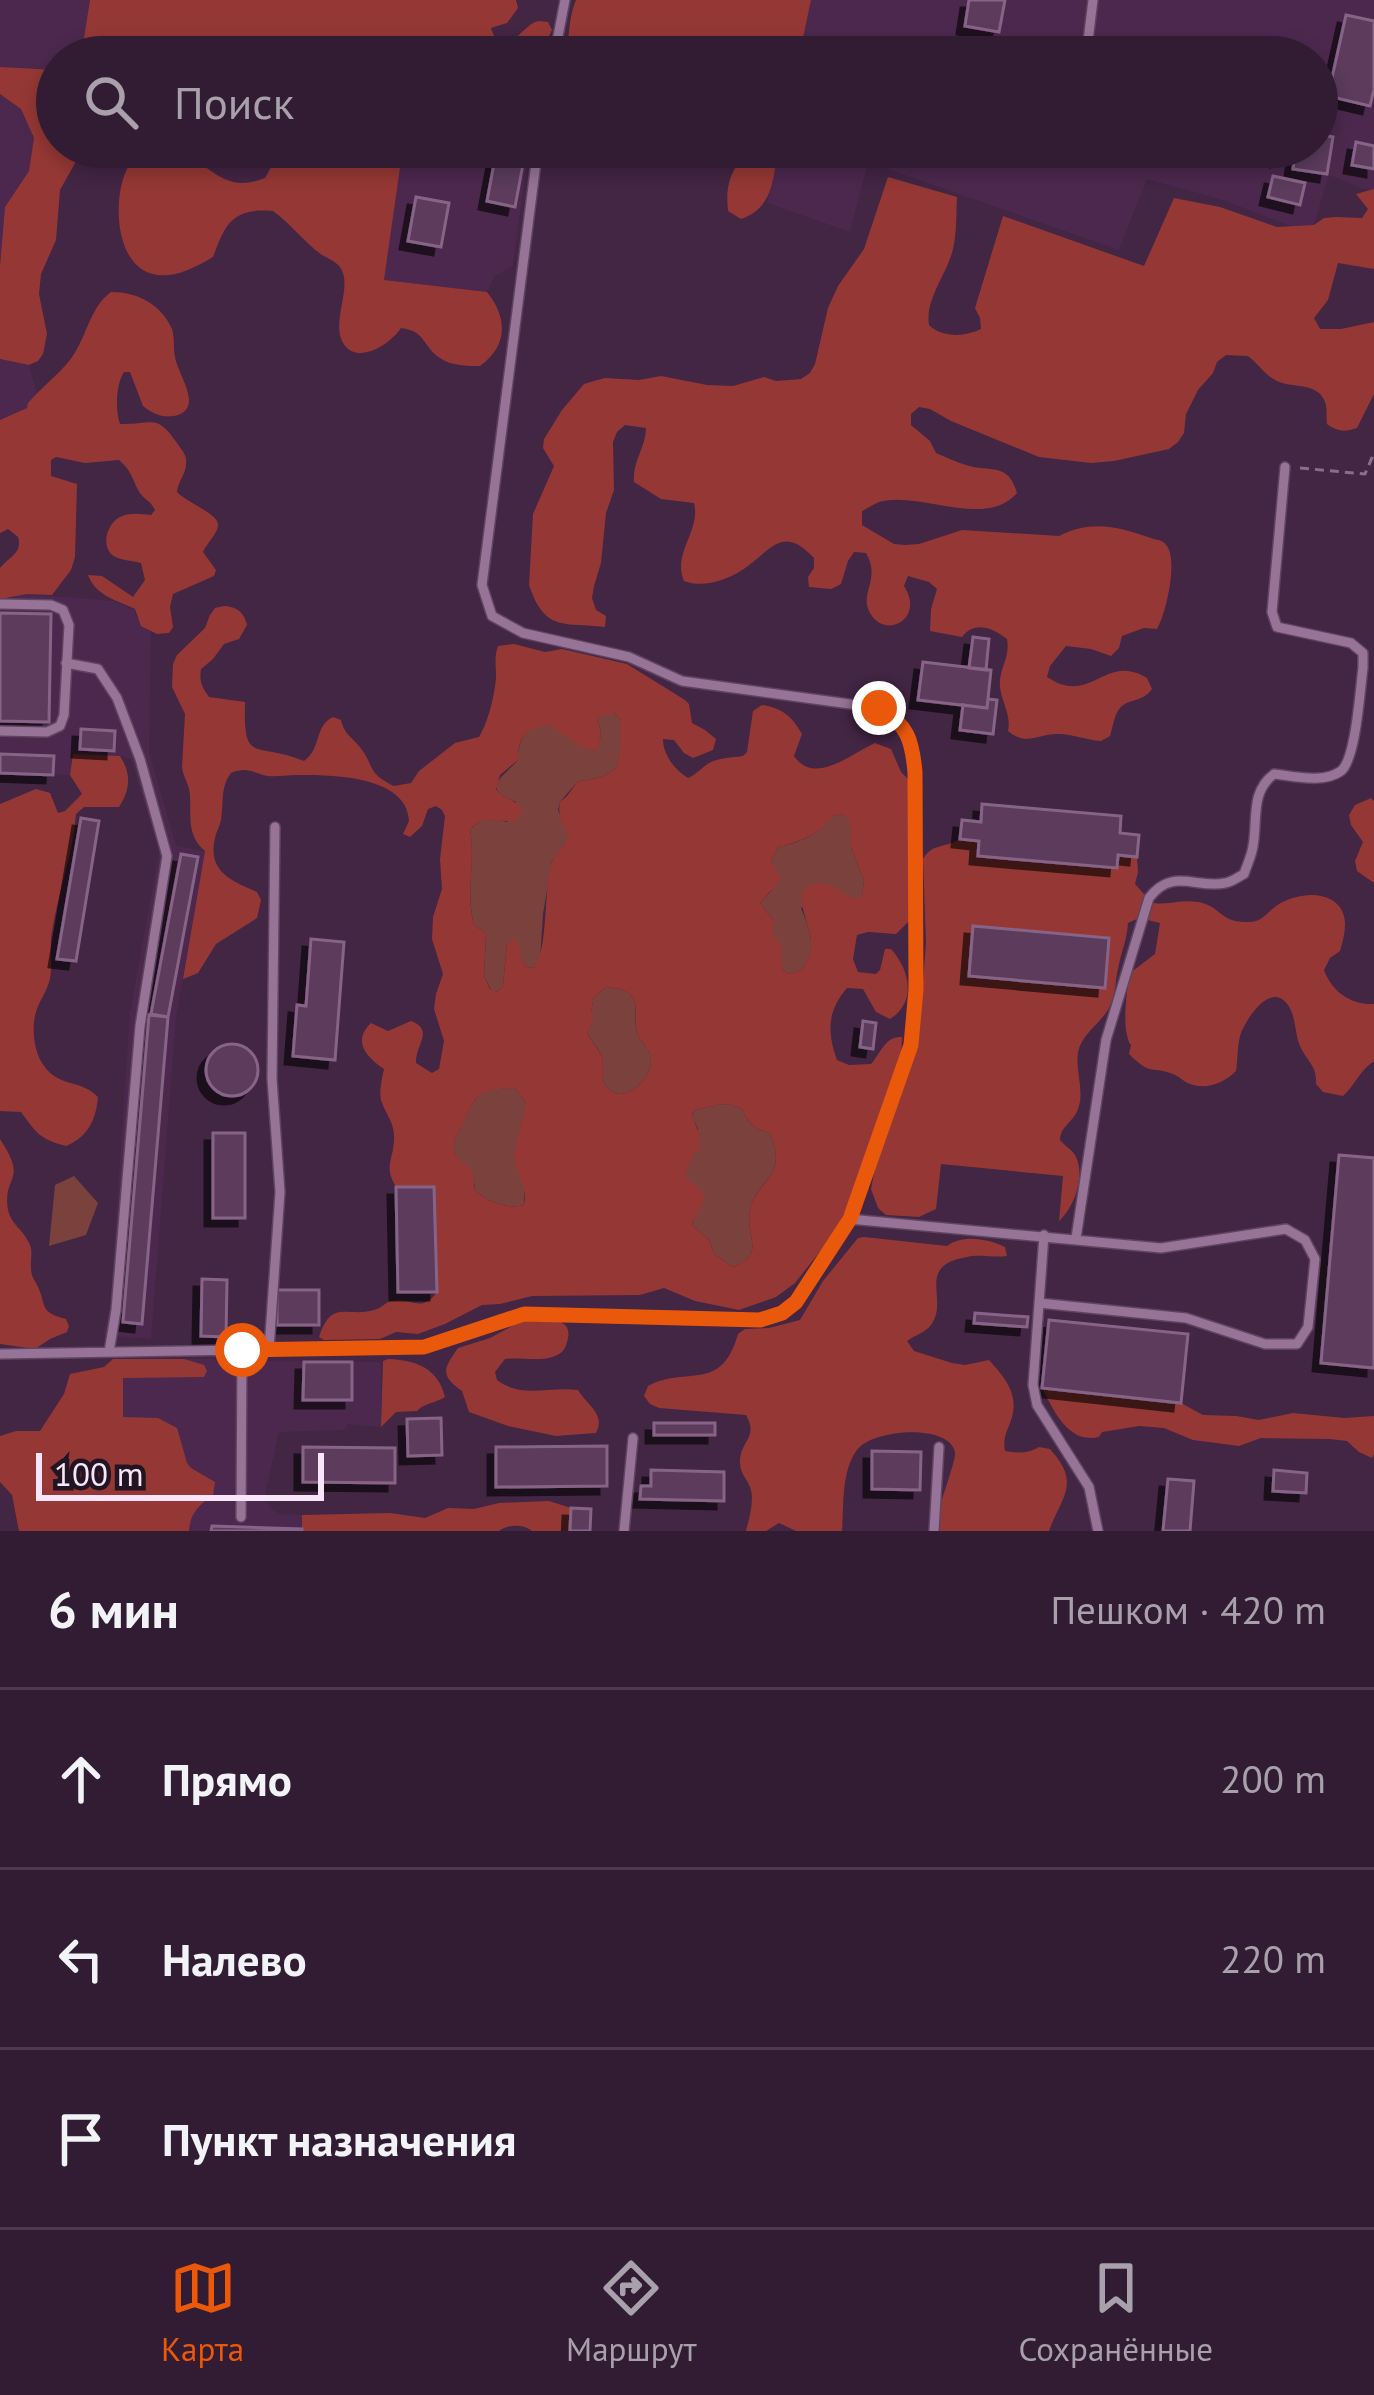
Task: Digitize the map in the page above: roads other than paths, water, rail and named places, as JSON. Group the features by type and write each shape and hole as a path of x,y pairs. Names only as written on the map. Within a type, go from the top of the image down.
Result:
{"lane":[{"path":"558,36 565,0"},
{"path":"1089,36 1093,0"},
{"path":"0,1354 424,1347 524,1314 760,1320 796,1302 850,1219 911,1045 916,989 912,745 897,719 879,708 682,681 629,657 524,633 492,616 482,585 535,168"},
{"path":"1076,1238 1106,1040 1149,898 1158,886 1178,880 1226,884 1244,874 1253,850 1262,783 1274,773 1318,778 1340,771 1349,758 1363,653 1351,643 1277,627 1272,612 1285,466"},
{"path":"0,604 51,605 64,610 70,625 64,715 59,726 46,732 0,730"},
{"path":"66,663 98,669 116,698 140,759 167,856 140,1026 109,1352"},
{"path":"269,1349 280,1192 272,1079 275,827"},
{"path":"850,1219 1161,1248 1286,1229 1305,1240 1316,1259 1308,1327 1297,1344 1265,1344 1186,1318 1039,1303"},
{"path":"1045,1235 1033,1385 1037,1405 1089,1487 1098,1531"},
{"path":"242,1350 242,1516"},
{"path":"624,1531 633,1438"},
{"path":"934,1531 939,1447"}]}
